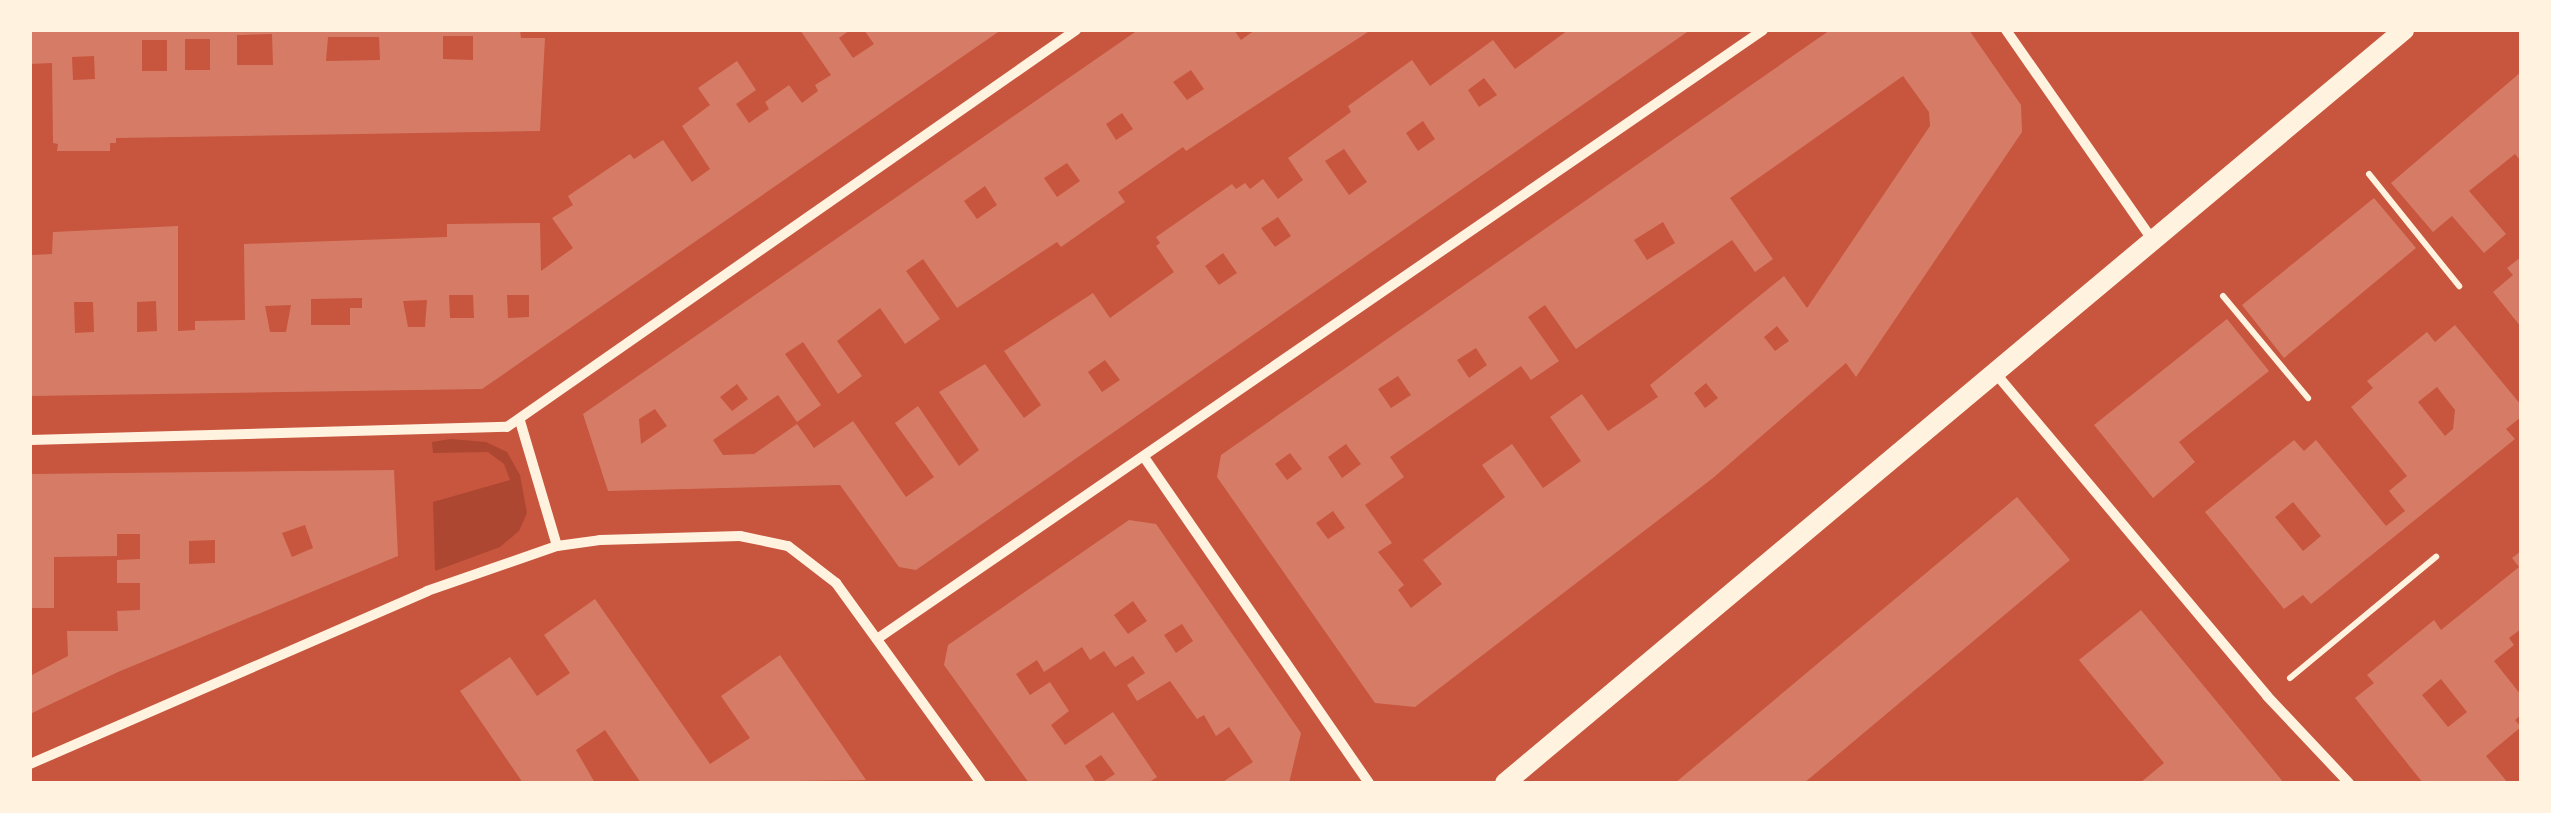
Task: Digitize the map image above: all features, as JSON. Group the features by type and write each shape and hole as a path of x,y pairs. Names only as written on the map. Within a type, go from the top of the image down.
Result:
{"main road":[{"path":"1505,783 2404,30"}],"street":[{"path":"30,440 487,429 520,421 1076,30"},
{"path":"877,640 1762,30"},
{"path":"2006,30 2154,242"},
{"path":"1996,375 2267,696 2349,783"},
{"path":"520,421 557,546"},
{"path":"1144,456 1369,783"},
{"path":"30,764 426,591 557,546 600,540 740,536 776,543 806,558 836,583 981,783"}],"path":[{"path":"2369,174 2459,286"},
{"path":"2223,296 2308,398"},
{"path":"2267,696 2436,557"}],"shaded area":[{"path":"432,442 486,442 507,452 520,475 527,513 519,531 500,547 435,571 433,502 510,480 504,464 488,452 433,453"}],"building":[{"path":"30,30 520,30 521,38 545,38 540,131 116,138 116,143 110,143 110,151 57,151 58,144 53,143 52,63 30,64","holes":["272,34 273,65 237,65 237,35","443,36 473,36 473,60 443,59","328,37 379,37 380,60 326,61","185,39 210,39 210,70 185,70","142,40 167,40 167,71 142,71","94,56 95,79 73,80 72,57"]},
{"path":"800,30 850,30 839,38 853,58 874,44 864,30 1001,30 482,389 30,396 32,255 52,254 53,232 178,226 178,331 195,330 195,321 245,320 244,244 447,237 447,224 540,223 541,271 573,248 552,218 573,205 568,196 630,154 634,159 663,140 692,182 710,169 682,126 710,105 698,88 737,61 756,90 736,104 749,123 769,109 765,102 789,85 802,103 818,91 815,85 831,75","holes":["449,295 473,295 474,318 450,318","507,295 529,295 529,317 508,318","362,298 362,308 350,308 350,325 311,325 311,299","427,300 425,327 408,327 403,301","156,301 157,331 137,332 137,302","74,302 93,302 94,332 75,333","291,305 286,332 270,332 265,306"]},
{"path":"1138,30 1234,30 1241,40 1255,30 1371,30 1186,151 1183,147 1118,192 1125,202 1061,247 1057,242 957,308 923,259 906,271 940,319 905,344 880,308 837,341 862,376 838,394 803,342 785,354 821,405 797,422 778,395 713,440 723,455 754,454 797,424 814,448 853,421 906,497 934,477 895,423 918,406 959,466 979,450 939,392 985,364 1024,418 1041,405 1004,351 1093,293 1110,318 1174,272 1156,246 1160,243 1156,237 1232,184 1236,189 1245,183 1250,189 1263,179 1278,199 1303,180 1288,158 1351,112 1348,106 1412,60 1430,86 1493,40 1515,69 1568,30 1690,30 916,570 899,567 840,485 608,491 583,414","holes":["1191,70 1204,89 1187,100 1173,82","1484,78 1497,95 1479,107 1468,90","1122,113 1133,129 1116,140 1106,124","1423,121 1435,139 1418,151 1406,133","1344,149 1367,182 1349,195 1325,161","1067,163 1080,181 1057,197 1044,178","985,186 997,205 977,219 964,201","1278,217 1291,236 1275,247 1261,228","1223,253 1237,273 1219,285 1205,266","1105,360 1120,380 1102,392 1088,372","737,384 748,399 732,411 720,397","655,409 667,426 641,444 639,419"]},
{"path":"1830,30 1969,30 2021,105 2022,132 1856,377 1846,363 1713,478 1415,707 1375,703 1217,477 1221,455","holes":["1903,76 1929,112 1930,126 1807,308 1784,276 1650,385 1658,397 1608,431 1582,394 1550,417 1581,461 1543,488 1512,444 1482,465 1505,497 1423,560 1442,584 1411,608 1398,590 1404,585 1378,552 1392,543 1365,505 1404,477 1390,457 1521,366 1531,380 1559,361 1528,317 1545,305 1576,349 1732,240 1755,272 1773,259 1730,198","1663,222 1675,243 1647,260 1634,240","1777,326 1789,341 1775,351 1764,337","1476,348 1487,365 1469,378 1457,360","1398,376 1411,395 1391,408 1378,389","1706,383 1718,398 1705,408 1694,393","1346,444 1361,464 1342,478 1328,457","1290,453 1302,469 1287,480 1275,464","1333,511 1345,528 1328,539 1316,523"]},
{"path":"2521,72 2521,161 2515,154 2469,191 2506,234 2484,253 2452,216 2433,232 2391,183"},
{"path":"2374,198 2416,248 2284,358 2242,305"},
{"path":"2521,257 2521,327 2493,292 2513,275 2507,268"},
{"path":"2227,319 2269,371 2179,442 2195,462 2153,498 2094,425"},
{"path":"2455,325 2521,405 2521,417 2506,429 2515,439 2311,604 2303,595 2284,609 2205,512 2294,440 2304,451 2316,440 2386,526 2405,511 2389,491 2407,476 2351,407 2373,388 2367,381 2427,332 2435,342","holes":["2437,387 2455,410 2453,429 2445,436 2418,402","2293,502 2321,536 2303,551 2275,517"]},
{"path":"394,470 398,556 118,672 30,714 30,676 68,656 67,631 118,631 117,611 140,610 140,583 117,583 117,560 140,559 140,534 117,534 117,556 54,557 54,608 30,608 30,474","holes":["305,525 313,548 292,557 282,533","215,540 215,563 189,564 189,541"]},
{"path":"2017,497 2070,560 1804,783 1675,783"},
{"path":"1129,520 1156,524 1301,733 1289,783 1221,783 1253,762 1229,727 1216,736 1204,715 1197,719 1170,681 1137,701 1127,685 1145,673 1133,656 1115,667 1104,651 1090,660 1082,647 1044,672 1037,660 1016,674 1030,695 1050,682 1069,711 1051,725 1065,745 1113,712 1157,777 1148,783 1101,783 1115,774 1101,755 1085,766 1096,783 1029,783 944,665 948,645","holes":["1133,601 1147,621 1128,634 1114,615","1182,624 1193,641 1176,653 1164,635"]},
{"path":"2521,551 2521,629 2509,638 2514,645 2494,661 2521,695 2521,715 2515,720 2521,727 2486,756 2508,783 2423,783 2355,698 2374,683 2367,675 2434,620 2441,630 2519,567 2512,558","holes":["2441,679 2467,712 2448,727 2422,695"]},
{"path":"595,599 710,764 750,738 721,696 780,655 866,780 641,783 605,730 576,750 595,783 523,783 460,691 510,657 537,696 570,673 544,635"},
{"path":"2141,610 2284,783 2140,783 2164,763 2079,660"}]}
